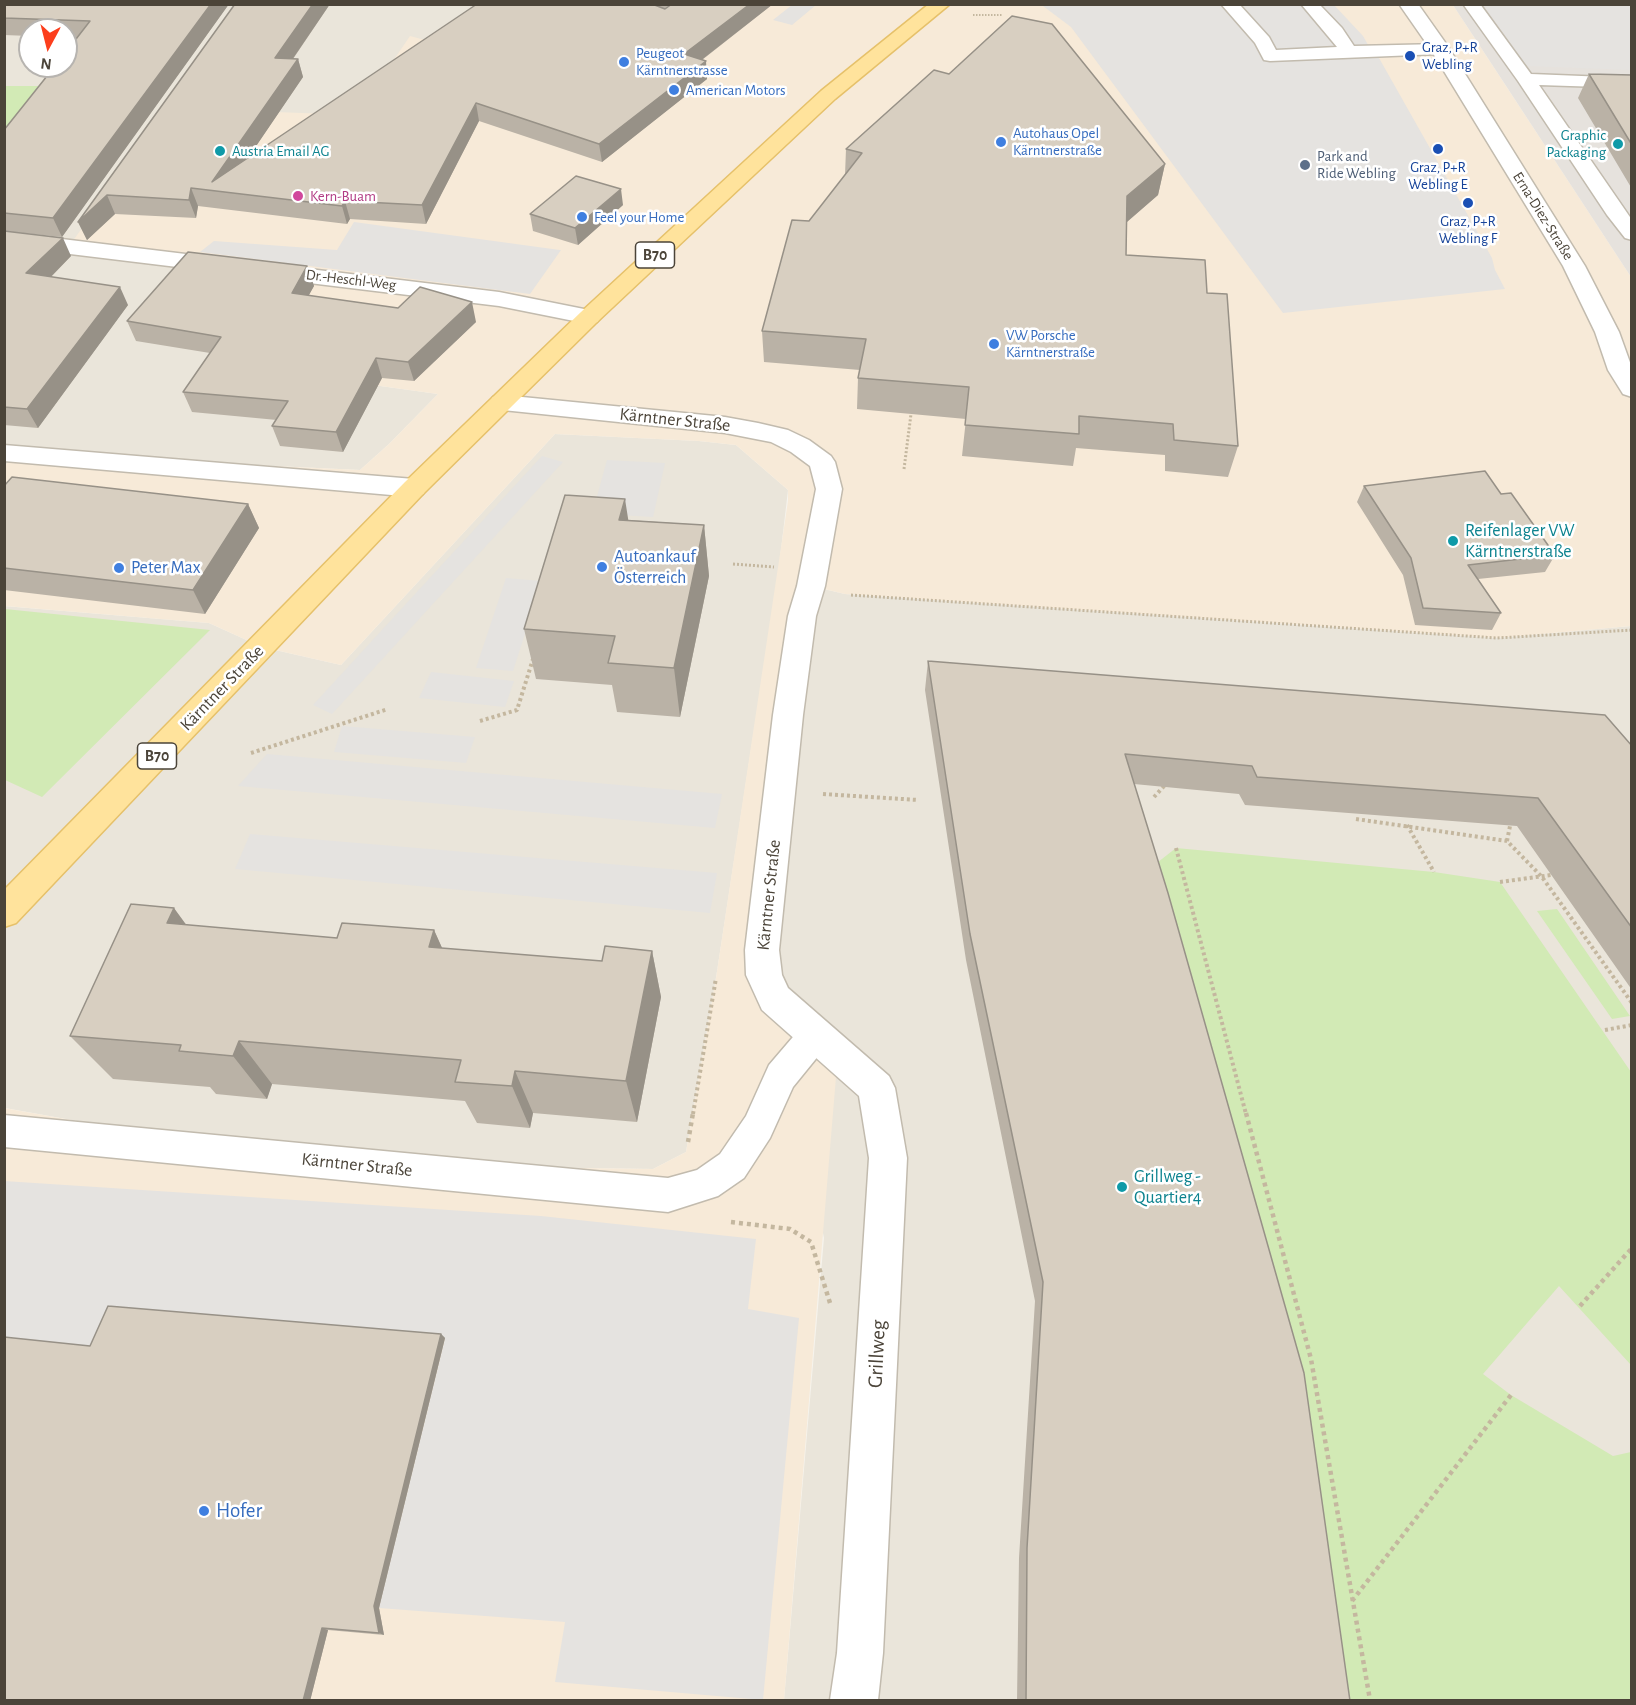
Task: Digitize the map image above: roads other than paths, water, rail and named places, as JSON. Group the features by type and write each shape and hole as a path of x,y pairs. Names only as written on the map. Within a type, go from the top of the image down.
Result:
{"main road":[{"name":"Kärntner Straße","path":"4,913 414,488 589,317 828,95 941,4"}],"street":[{"name":"Erna-Diez-Straße","path":"1408,4 1440,49 1579,274 1607,332 1620,370 1632,390"},
{"path":"70,245 83,226"},
{"name":"Dr.-Heschl-Weg","path":"4,239 70,245 499,298 589,317"},
{"name":"Kärntner Straße","path":"502,403 725,424 779,436 800,446 822,462 829,489 801,627 762,950 764,975 775,999 816,1034"},
{"path":"4,453 414,488"},
{"name":"Grillweg","path":"816,1034 876,1088 888,1158 860,1653 854,1701"}],"lane":[{"path":"1229,4 1263,41 1270,56 1440,49"},
{"path":"1309,4 1336,32 1349,51"},
{"path":"1471,4 1526,79 1614,211 1632,234"},
{"path":"1526,79 1632,83"},
{"name":"Kärntner Straße","path":"4,1131 668,1195 706,1184 732,1166 758,1127 781,1076 816,1034"}],"place":[{"name":"Graz, P+R Webling","path":"1410,56"},
{"name":"Peugeot Kärntnerstrasse","path":"624,62"},
{"name":"American Motors","path":"674,90"},
{"name":"Autohaus Opel Kärntnerstraße","path":"1001,142"},
{"name":"Graphic Packaging","path":"1618,144"},
{"name":"Graz, P+R Webling E","path":"1438,149"},
{"name":"Austria Email AG","path":"220,151"},
{"name":"Park and Ride Webling","path":"1305,165"},
{"name":"Kern-Buam","path":"298,196"},
{"name":"Graz, P+R Webling F","path":"1468,203"},
{"name":"Feel your Home","path":"582,217"},
{"name":"VW Porsche Kärntnerstraße","path":"994,344"},
{"name":"Reifenlager VW Kärntnerstraße","path":"1453,541"},
{"name":"Autoankauf Österreich","path":"602,567"},
{"name":"Peter Max","path":"119,568"},
{"name":"Grillweg - Quartier4","path":"1122,1187"},
{"name":"Hofer","path":"204,1511"}]}
